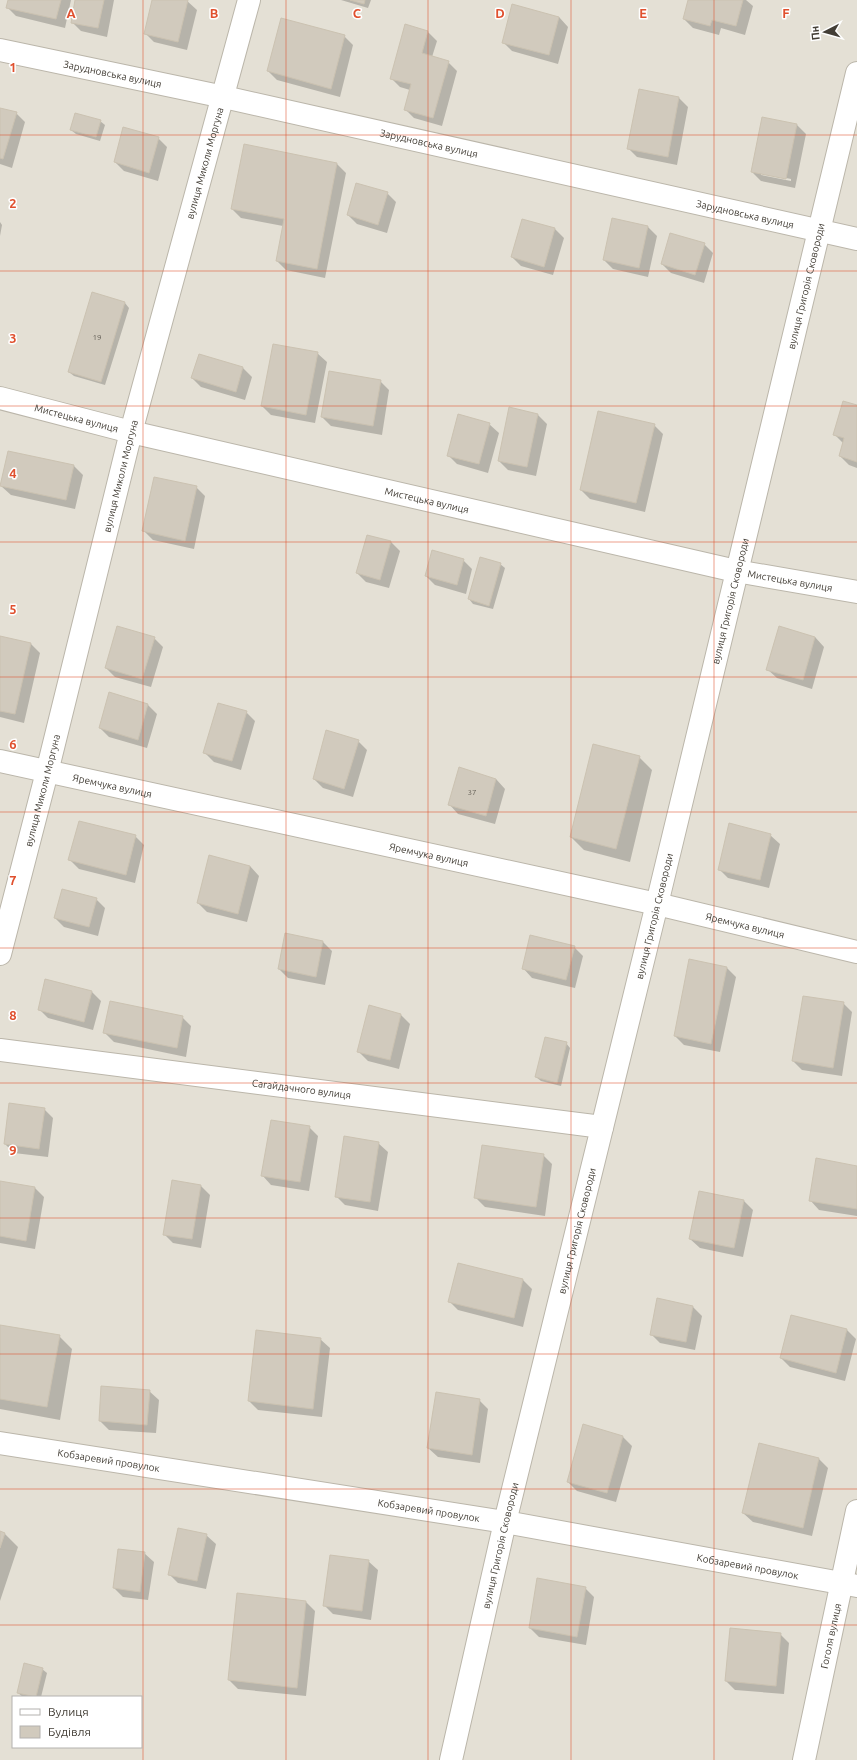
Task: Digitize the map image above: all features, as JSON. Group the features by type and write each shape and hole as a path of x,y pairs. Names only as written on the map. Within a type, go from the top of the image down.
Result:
{"street":[{"name":"вулиця Миколи Моргуна","path":"0,954 47,772 131,432 224,97 249,0"},
{"name":"Зарудновська вулиця","path":"0,50 224,97 857,239"},
{"name":"вулиця Григорія Сковороди","path":"451,1760 505,1522 657,904 857,73"},
{"name":"Мистецька вулиця","path":"0,398 131,432 736,571 857,592"},
{"name":"Яремчука вулиця","path":"0,761 657,904 857,952"},
{"name":"Сагайдачного вулиця","path":"0,1050 602,1127"},
{"name":"Кобзаревий провулок","path":"0,1443 505,1522 849,1585"},
{"name":"Гоголя вулиця","path":"804,1760 849,1585 857,1511"}],"shaded area":[{"path":"0,0 857,0 857,1760 0,1760"}],"building":[{"path":"8,0 61,0 56,19 6,8"},
{"path":"75,0 104,0 98,28 71,23"},
{"path":"152,0 188,0 178,42 144,34"},
{"path":"350,0 365,0 364,4"},
{"path":"688,0 743,0 736,26 712,20 710,26 683,19"},
{"path":"512,4 559,17 549,55 502,43"},
{"path":"281,18 345,35 331,89 267,71"},
{"path":"405,24 428,31 422,53 449,61 433,118 404,110 411,84 390,79"},
{"path":"639,89 679,97 668,157 627,149"},
{"path":"0,108 17,112 3,159 0,158"},
{"path":"75,113 101,120 96,137 70,130"},
{"path":"762,117 797,124 786,179 751,172"},
{"path":"123,127 159,137 149,173 114,162"},
{"path":"244,144 337,163 317,269 276,261 284,219 231,209"},
{"path":"356,183 388,192 378,225 347,215"},
{"path":"612,218 648,226 639,268 603,260"},
{"path":"522,219 555,228 544,267 511,257"},
{"path":"670,233 705,243 695,275 661,264"},
{"path":"92,292 125,302 101,382 68,372"},
{"path":"273,344 318,352 306,415 261,406"},
{"path":"199,354 243,367 236,392 191,378"},
{"path":"329,371 381,380 373,426 321,417"},
{"path":"843,401 857,405 857,462 839,456 844,438 833,435"},
{"path":"509,407 538,414 527,467 498,461"},
{"path":"598,411 655,424 636,503 580,490"},
{"path":"458,414 490,423 479,464 447,456"},
{"path":"8,451 74,465 66,500 0,486"},
{"path":"154,477 197,486 185,541 142,531"},
{"path":"367,535 391,541 380,580 356,573"},
{"path":"432,550 464,559 457,585 425,576"},
{"path":"480,557 501,563 489,606 468,599"},
{"path":"117,626 155,637 142,679 105,668"},
{"path":"779,626 815,637 803,680 766,670"},
{"path":"0,636 31,643 15,714 0,711"},
{"path":"109,692 148,704 138,740 99,728"},
{"path":"218,703 247,711 232,761 203,753"},
{"path":"326,730 359,740 344,789 313,779"},
{"path":"593,744 640,756 616,849 570,837"},
{"path":"459,767 496,779 486,816 448,805"},
{"path":"79,821 136,835 126,875 68,860"},
{"path":"729,823 771,834 760,880 718,870"},
{"path":"209,855 250,866 238,914 197,903"},
{"path":"62,889 97,898 89,927 54,918"},
{"path":"285,933 323,941 316,977 278,969"},
{"path":"530,935 575,946 566,980 522,969"},
{"path":"689,959 727,967 711,1044 674,1036"},
{"path":"45,979 92,991 84,1022 38,1010"},
{"path":"803,996 844,1002 833,1068 792,1061"},
{"path":"110,1001 183,1016 177,1048 103,1033"},
{"path":"369,1005 401,1014 390,1060 357,1052"},
{"path":"545,1037 567,1042 557,1083 535,1077"},
{"path":"9,1103 45,1108 39,1149 4,1144"},
{"path":"271,1120 310,1126 300,1182 261,1176"},
{"path":"344,1136 379,1142 370,1202 335,1197"},
{"path":"482,1145 544,1154 536,1207 474,1198"},
{"path":"816,1158 857,1166 857,1209 809,1201"},
{"path":"172,1180 201,1185 192,1239 163,1235"},
{"path":"0,1181 35,1187 26,1241 0,1236"},
{"path":"699,1191 744,1200 734,1248 689,1239"},
{"path":"458,1263 523,1279 514,1318 448,1302"},
{"path":"657,1298 693,1306 686,1342 650,1335"},
{"path":"791,1315 847,1329 836,1373 780,1358"},
{"path":"0,1325 60,1335 47,1407 0,1399"},
{"path":"256,1330 321,1338 313,1409 248,1401"},
{"path":"101,1386 150,1390 147,1425 99,1421"},
{"path":"436,1392 480,1399 472,1455 427,1448"},
{"path":"583,1424 623,1436 607,1493 567,1482"},
{"path":"759,1443 819,1458 803,1528 742,1513"},
{"path":"178,1528 207,1534 197,1581 168,1575"},
{"path":"0,1531 5,1533 0,1548"},
{"path":"118,1549 145,1552 140,1592 113,1588"},
{"path":"330,1555 369,1560 362,1611 323,1606"},
{"path":"537,1578 586,1587 577,1637 529,1628"},
{"path":"237,1593 306,1601 297,1688 228,1680"},
{"path":"730,1628 781,1633 776,1686 725,1681"},
{"path":"24,1663 43,1668 36,1696 17,1693"}]}
